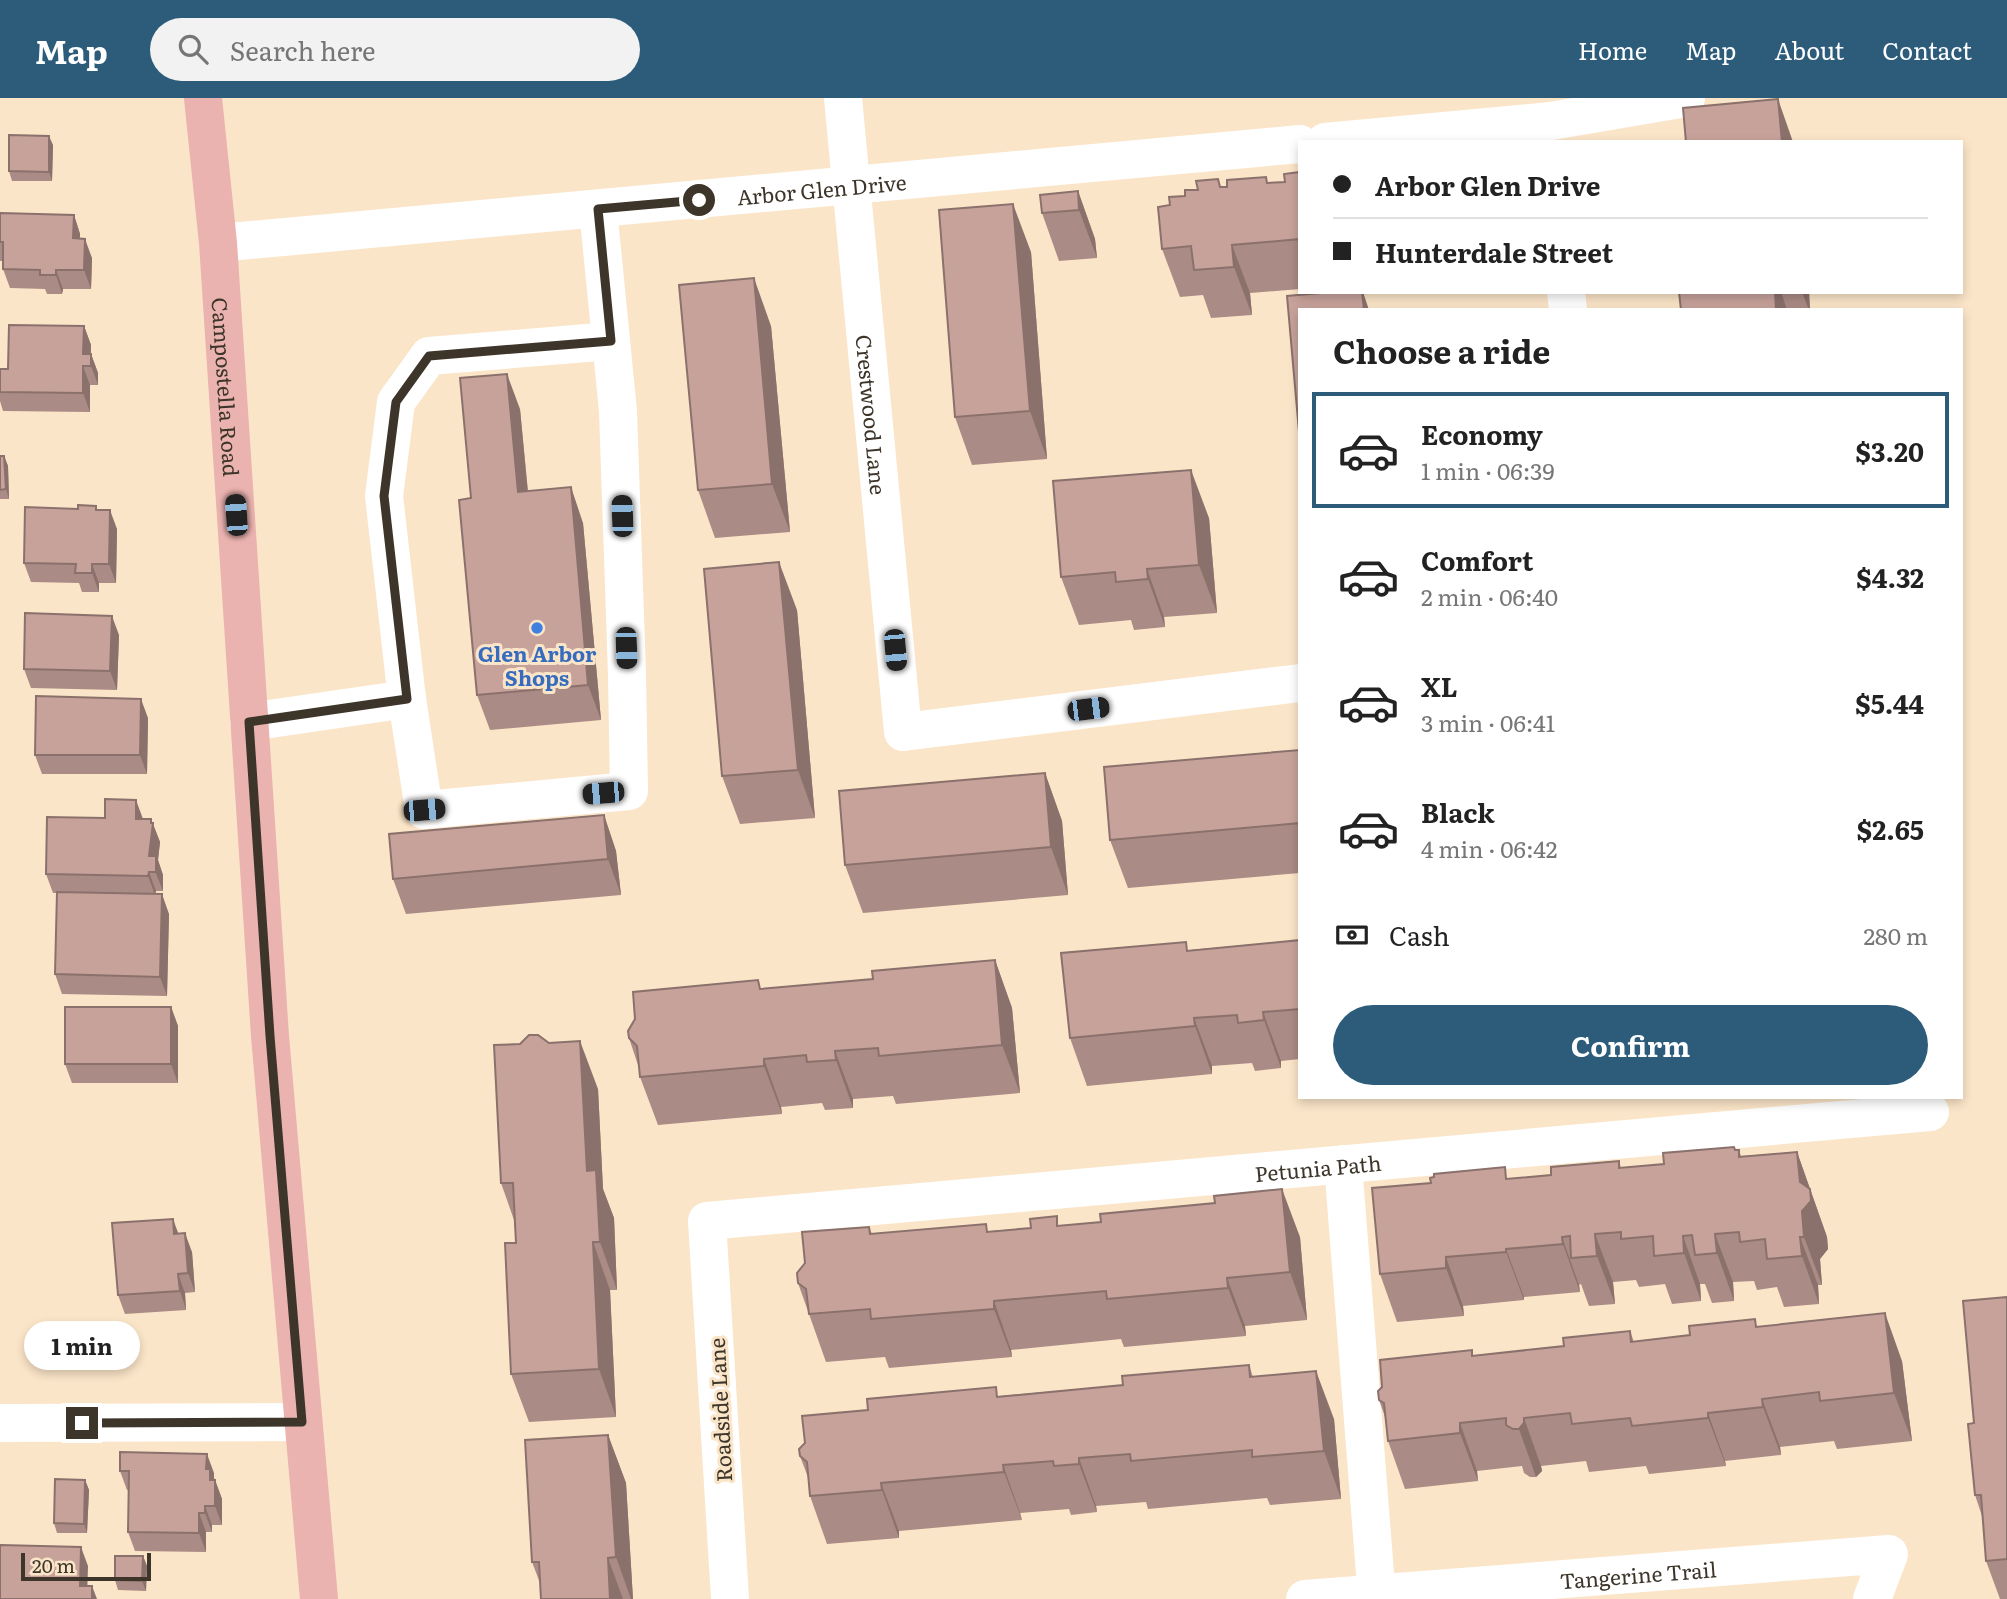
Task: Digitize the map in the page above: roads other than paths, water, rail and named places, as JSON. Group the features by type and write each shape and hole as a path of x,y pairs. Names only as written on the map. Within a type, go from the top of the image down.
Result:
{"main road":[{"name":"Campostella Road","path":"203,98 218,243 269,1022 318,1599"}],"street":[{"name":"Crestwood Lane","path":"843,98 903,732 1298,683"},
{"path":"1345,140 1550,120 1686,98"},
{"name":"Arbor Glen Drive","path":"218,243 1298,144"},
{"path":"598,209 618,411 628,674 629,791 424,810 407,699 384,496 396,402 429,356 611,341"},
{"path":"249,722 407,699"},
{"name":"Petunia Path","path":"708,1220 1930,1112"},
{"path":"1343,1164 1377,1596"},
{"name":"Roadside Lane","path":"708,1220 730,1599"},
{"path":"0,1423 302,1422"},
{"name":"Tangerine Trail","path":"1305,1599 1377,1596 1889,1554 1872,1599"}],"place":[{"name":"Glen Arbor Shops","path":"537,628"}]}
